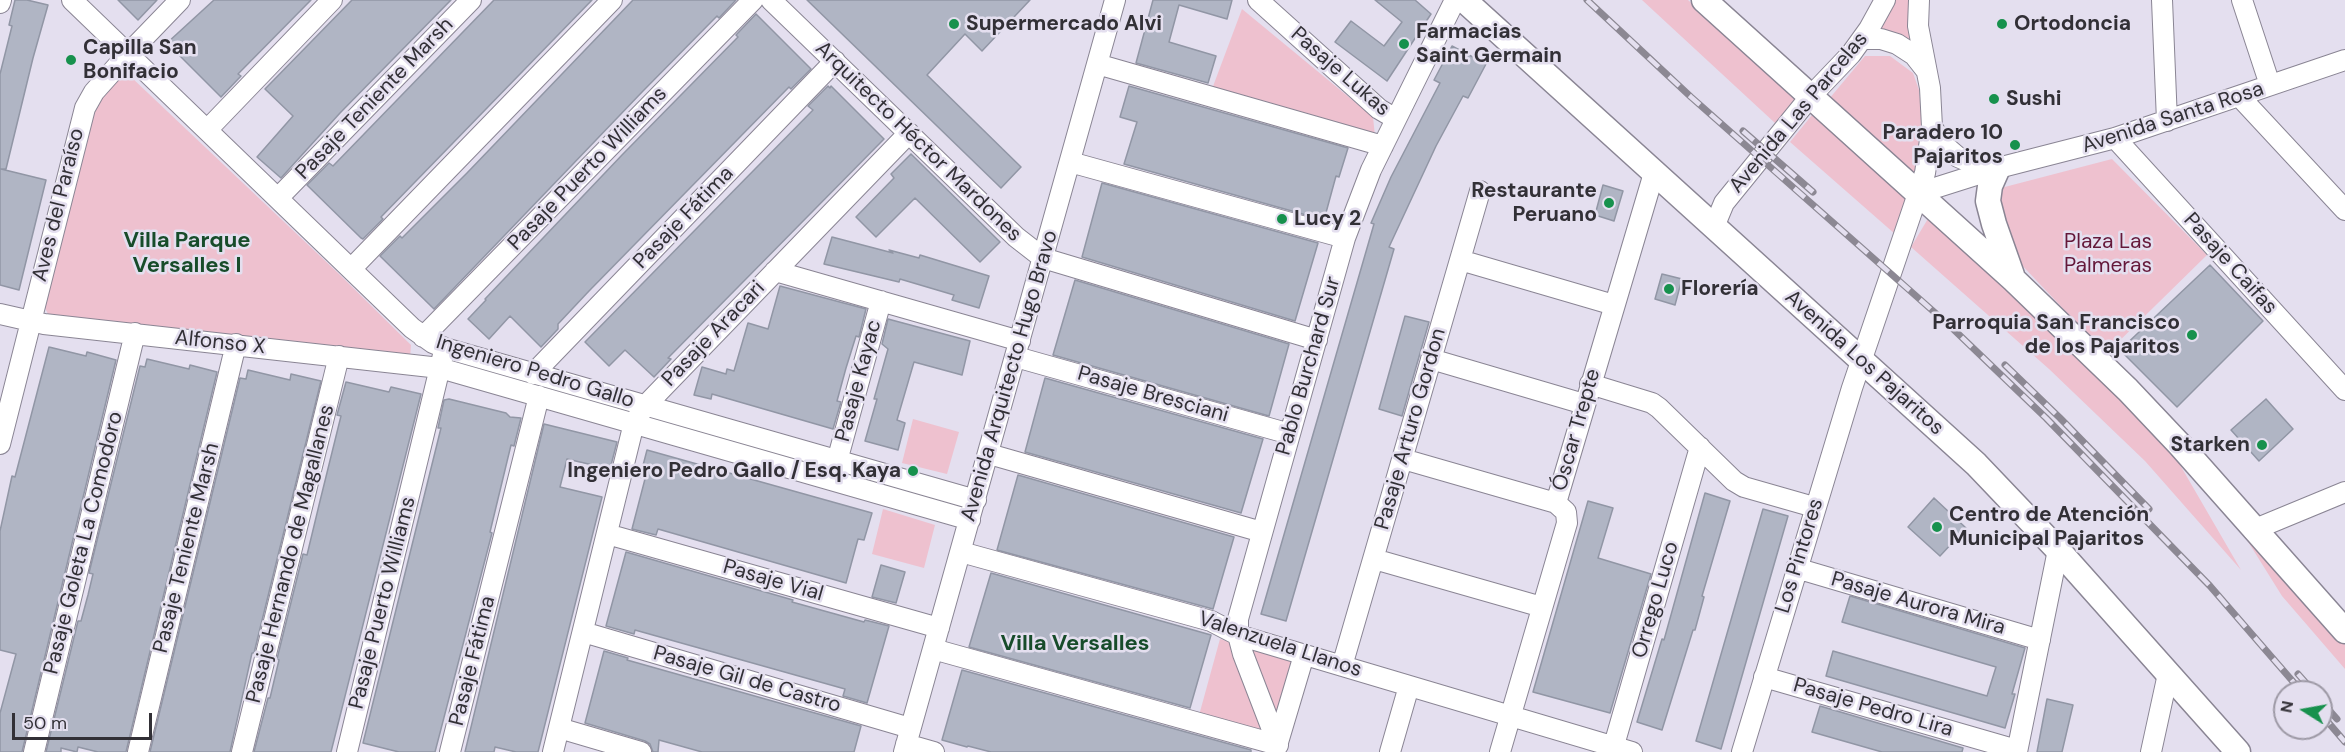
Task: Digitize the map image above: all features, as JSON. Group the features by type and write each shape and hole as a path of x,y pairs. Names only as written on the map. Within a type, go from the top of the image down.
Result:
{"main road":[{"name":"Avenida Los Pajaritos","path":"1464,0 1976,464 2058,549 2238,752"},
{"path":"1704,0 2014,280 2143,406 2344,630"},
{"path":"1998,168 1990,186 1988,201 2014,280"}],"street":[{"name":"Ingeniero Pedro Gallo","path":"72,0 443,358 539,396 970,520"},
{"name":"Aves del Paraíso","path":"1,433 82,117 94,92 180,0"},
{"path":"207,130 332,0"},
{"name":"Pasaje Teniente Marsh","path":"278,198 471,0"},
{"path":"351,269 612,0"},
{"name":"Pasaje Puerto Williams","path":"423,337 753,0"},
{"name":"Arquitecto Héctor Mardones","path":"771,0 1016,237 1043,258 1317,340"},
{"name":"Avenida Arquitecto Hugo Bravo","path":"907,741 1115,0"},
{"name":"Pasaje Lukas","path":"1258,0 1379,109 1396,119"},
{"name":"Pablo Burchard Sur","path":"1277,748 1238,635 1238,619 1345,238 1361,194 1383,146 1455,0"},
{"name":"Avenida Las Parcelas","path":"1714,227 1724,203 1810,98 1862,39 1885,0"},
{"path":"1861,360 1919,193 1930,150 1932,127 1930,88 1918,26 1919,0"},
{"path":"2162,0 2167,121"},
{"path":"2242,0 2270,85"},
{"path":"1862,39 1881,39 1905,48 1927,71"},
{"name":"Avenida Santa Rosa","path":"1919,193 1998,168 2115,138 2345,60"},
{"name":"Pasaje Fátima","path":"533,374 835,61"},
{"path":"1097,64 1383,146"},
{"path":"2239,96 2345,210"},
{"name":"Avenida Santa Rosa","path":"1932,127 1944,146 1958,157 1974,164 1998,168"},
{"name":"Pasaje Aracari","path":"553,752 634,423 645,406 909,133"},
{"name":"Pasaje Caifas","path":"2115,138 2345,390"},
{"path":"1070,162 1345,238"},
{"name":"Óscar Trepte","path":"1500,752 1567,523 1566,512 1556,503 1654,172"},
{"name":"Pasaje Arturo Gordon","path":"1342,666 1480,191"},
{"path":"1460,260 1614,305"},
{"name":"Pasaje Bresciani","path":"775,271 881,301 1018,349 1290,434"},
{"name":"Pasaje Kayac","path":"837,461 881,301"},
{"name":"Alfonso X","path":"0,314 30,321 339,356 443,358"},
{"name":"Pasaje Goleta La Comodoro","path":"34,752 135,333"},
{"name":"Pasaje Teniente Marsh","path":"138,752 236,344"},
{"name":"Pasaje Hernando de Magallanes","path":"242,752 339,356"},
{"name":"Ingeniero Pedro Gallo","path":"443,358 533,374 976,500"},
{"name":"Pasaje Puerto Williams","path":"347,752 443,358"},
{"path":"1431,359 1584,404"},
{"name":"Los Pintores","path":"1742,752 1814,507 1861,360"},
{"path":"1590,384 1652,403 1734,481 1744,487 1814,507"},
{"name":"Pasaje Fátima","path":"450,752 539,396"},
{"name":"Orrego Luco","path":"1619,750 1700,447"},
{"path":"989,454 1262,532"},
{"path":"1403,459 1556,503"},
{"path":"2253,530 2345,492"},
{"name":"Pasaje Vial","path":"607,534 939,628"},
{"path":"2017,751 2058,549"},
{"name":"Valenzuela Llanos","path":"961,552 1211,621 1238,635 1619,750"},
{"path":"1374,558 1542,607"},
{"name":"Pasaje Aurora Mira","path":"1796,568 2040,640"},
{"name":"Pasaje Gil de Castro","path":"583,632 934,752"},
{"path":"933,649 1277,748 1304,655"},
{"path":"2151,752 2168,674"},
{"name":"Pasaje Pedro Lira","path":"1764,677 2017,751"},
{"path":"1390,752 1409,686"},
{"path":"559,728 641,752"}],"green space":[{"path":"1642,0 1688,0 1795,100 1775,123"},
{"path":"1893,0 1913,0 1910,42 1875,32"},
{"path":"1242,9 1373,117 1375,136 1212,89"},
{"path":"1865,56 1890,56 1913,73 1919,90 1923,132 1916,174 1829,99"},
{"path":"130,76 411,345 410,358 50,318 43,304 90,110 120,78"},
{"path":"1812,115 1907,196 1895,234 1790,142"},
{"name":"Plaza Las Palmeras","path":"2112,159 2207,255 2106,354 2018,261 1997,189"},
{"path":"1929,217 2092,370 2176,458 2241,570 2145,461 2049,369 1911,247"},
{"path":"913,419 959,432 947,474 902,463"},
{"path":"883,509 935,525 924,568 872,554"},
{"path":"2237,524 2345,645 2345,669 2282,596"},
{"path":"1220,639 1237,644 1268,735 1198,719"},
{"path":"1246,645 1295,659 1277,725"}],"building":[{"path":"15,0 48,5 6,169 1,169 46,180 19,290 0,285 0,74 12,26 9,25"},
{"path":"118,0 157,0 138,20"},
{"path":"214,0 311,0 238,74 241,76 221,97 167,43"},
{"path":"352,0 451,0 340,113 281,178 257,157 293,116 265,89"},
{"path":"494,0 592,0 381,217 383,219 363,239 361,238 307,185 329,163 333,166"},
{"path":"633,0 736,0 719,18 717,16 643,91 434,309 380,256 400,236 402,238 467,173"},
{"path":"807,0 1030,0 982,51 965,34 927,75 1021,167 1001,188"},
{"path":"1153,0 1232,0 1227,19 1179,5 1169,42 1216,56 1208,83 1136,63"},
{"path":"1375,0 1415,0 1431,14 1387,81 1335,42 1351,21 1384,46 1402,22"},
{"path":"756,14 811,69 791,89 789,87 589,291 558,324 558,329 541,347 510,316 489,339 468,319 622,155 738,37 736,35"},
{"path":"1452,46 1486,64 1468,98 1463,96 1436,146 1389,247 1394,249 1286,621 1261,614 1374,224 1371,223 1391,177 1440,83 1434,80"},
{"path":"828,86 830,88 831,86 884,139 668,358 671,359 654,377 625,350 609,366 585,342 813,110 808,106"},
{"path":"1129,86 1348,148 1339,177 1336,176 1324,220 1124,164 1137,122 1120,117"},
{"path":"911,154 1000,242 980,262 915,198 876,237 856,217 894,178 891,174"},
{"path":"1102,183 1318,243 1295,321 1082,257"},
{"name":"Restaurante Peruano","path":"1603,185 1623,191 1614,221 1595,215"},
{"path":"832,237 893,253 889,250 919,258 920,255 989,276 979,308 952,300 954,295 900,279 899,282 824,264"},
{"name":"Parroquia San Francisco de los Pajaritos","path":"2210,265 2263,321 2177,407 2120,350"},
{"name":"Florería","path":"1662,274 1682,279 1675,305 1655,299"},
{"path":"1075,280 1289,344 1269,416 1053,355"},
{"path":"780,286 866,309 859,337 856,336 846,368 837,401 841,402 833,429 712,394 711,399 694,395 702,367 726,374 727,369 734,371 748,323 768,329"},
{"path":"1405,316 1429,322 1402,416 1379,409"},
{"path":"888,319 970,341 962,375 914,362 897,420 905,423 898,450 865,441 888,349 882,344"},
{"path":"49,347 86,356 87,352 116,360 22,752 0,752 0,713 16,654 0,650 0,531 12,476 15,477"},
{"path":"147,359 189,369 190,365 217,372 126,752 98,752 78,747 77,752 61,748 61,752 46,752 78,621 81,621 88,595 93,574 89,573 140,366 145,367"},
{"path":"248,370 290,380 291,374 321,381 254,653 252,653 230,752 150,752 240,378 246,379"},
{"path":"1045,378 1263,439 1241,513 1025,452"},
{"path":"346,382 389,392 391,387 421,394 331,752 254,752 268,698 270,698 279,660 277,659 303,554 307,555 341,416 337,415"},
{"path":"449,399 506,413 510,417 521,418 514,446 511,445 490,532 492,533 435,752 399,752 363,743 441,428 438,428 444,400"},
{"path":"2266,399 2293,429 2259,461 2231,430"},
{"path":"544,424 617,442 610,469 567,459 560,487 602,497 538,752 516,752 495,747 494,752 465,752"},
{"path":"647,450 872,513 864,540 858,539 846,583 658,529 656,535 632,529 645,479 640,477"},
{"path":"1018,475 1234,537 1213,609 997,550"},
{"path":"1705,493 1730,501 1702,596 1704,597 1695,630 1693,630 1662,730 1637,722 1662,639 1664,640"},
{"name":"Centro de Atención Municipal Pajaritos","path":"1934,498 1966,528 1940,556 1908,527"},
{"path":"1588,501 1613,508 1598,558 1651,574 1610,713 1533,692"},
{"path":"1763,509 1788,516 1721,749 1696,741"},
{"path":"626,552 793,600 792,602 864,622 865,620 889,626 867,703 843,696 845,689 635,630 634,634 606,626"},
{"path":"881,565 905,572 896,603 872,597"},
{"path":"991,573 1211,635 1190,708 969,647"},
{"path":"1850,596 2025,648 2005,728 1826,676 1833,651 1987,696 1996,667 1842,622"},
{"path":"604,651 628,658 627,660 861,726 854,752 702,752 659,740 658,752 653,752 650,744 645,741 585,723"},
{"path":"962,670 1251,750 1251,752 991,752 942,740"},
{"path":"2047,699 2073,705 2062,752 2037,752"},
{"path":"1820,706 1963,748 1962,752 1882,752 1812,732"}],"railway":[{"path":"1587,0 1691,97 1950,326 2046,418 2210,586 2292,680"},
{"path":"1743,131 1813,192"},
{"path":"2005,365 2149,509"},
{"path":"2298,674 2303,680"},
{"path":"2333,714 2337,719"},
{"path":"2333,728 2345,742"}],"place":[{"name":"Supermercado Alvi","path":"954,24"},
{"name":"Ortodoncia","path":"2002,24"},
{"name":"Farmacias Saint Germain","path":"1404,44"},
{"name":"Capilla San Bonifacio","path":"71,60"},
{"name":"Sushi","path":"1994,99"},
{"name":"Paradero 10 Pajaritos","path":"2015,145"},
{"name":"Restaurante Peruano","path":"1609,203"},
{"name":"Lucy 2","path":"1282,219"},
{"name":"Florería","path":"1669,289"},
{"name":"Parroquia San Francisco de los Pajaritos","path":"2192,335"},
{"name":"Starken","path":"2262,445"},
{"name":"Ingeniero Pedro Gallo / Esq. Kaya","path":"913,471"},
{"name":"Centro de Atención Municipal Pajaritos","path":"1937,527"}],"district":[{"name":"Villa Parque Versalles I","path":"187,254"},
{"name":"Villa Versalles","path":"1075,644"}]}
